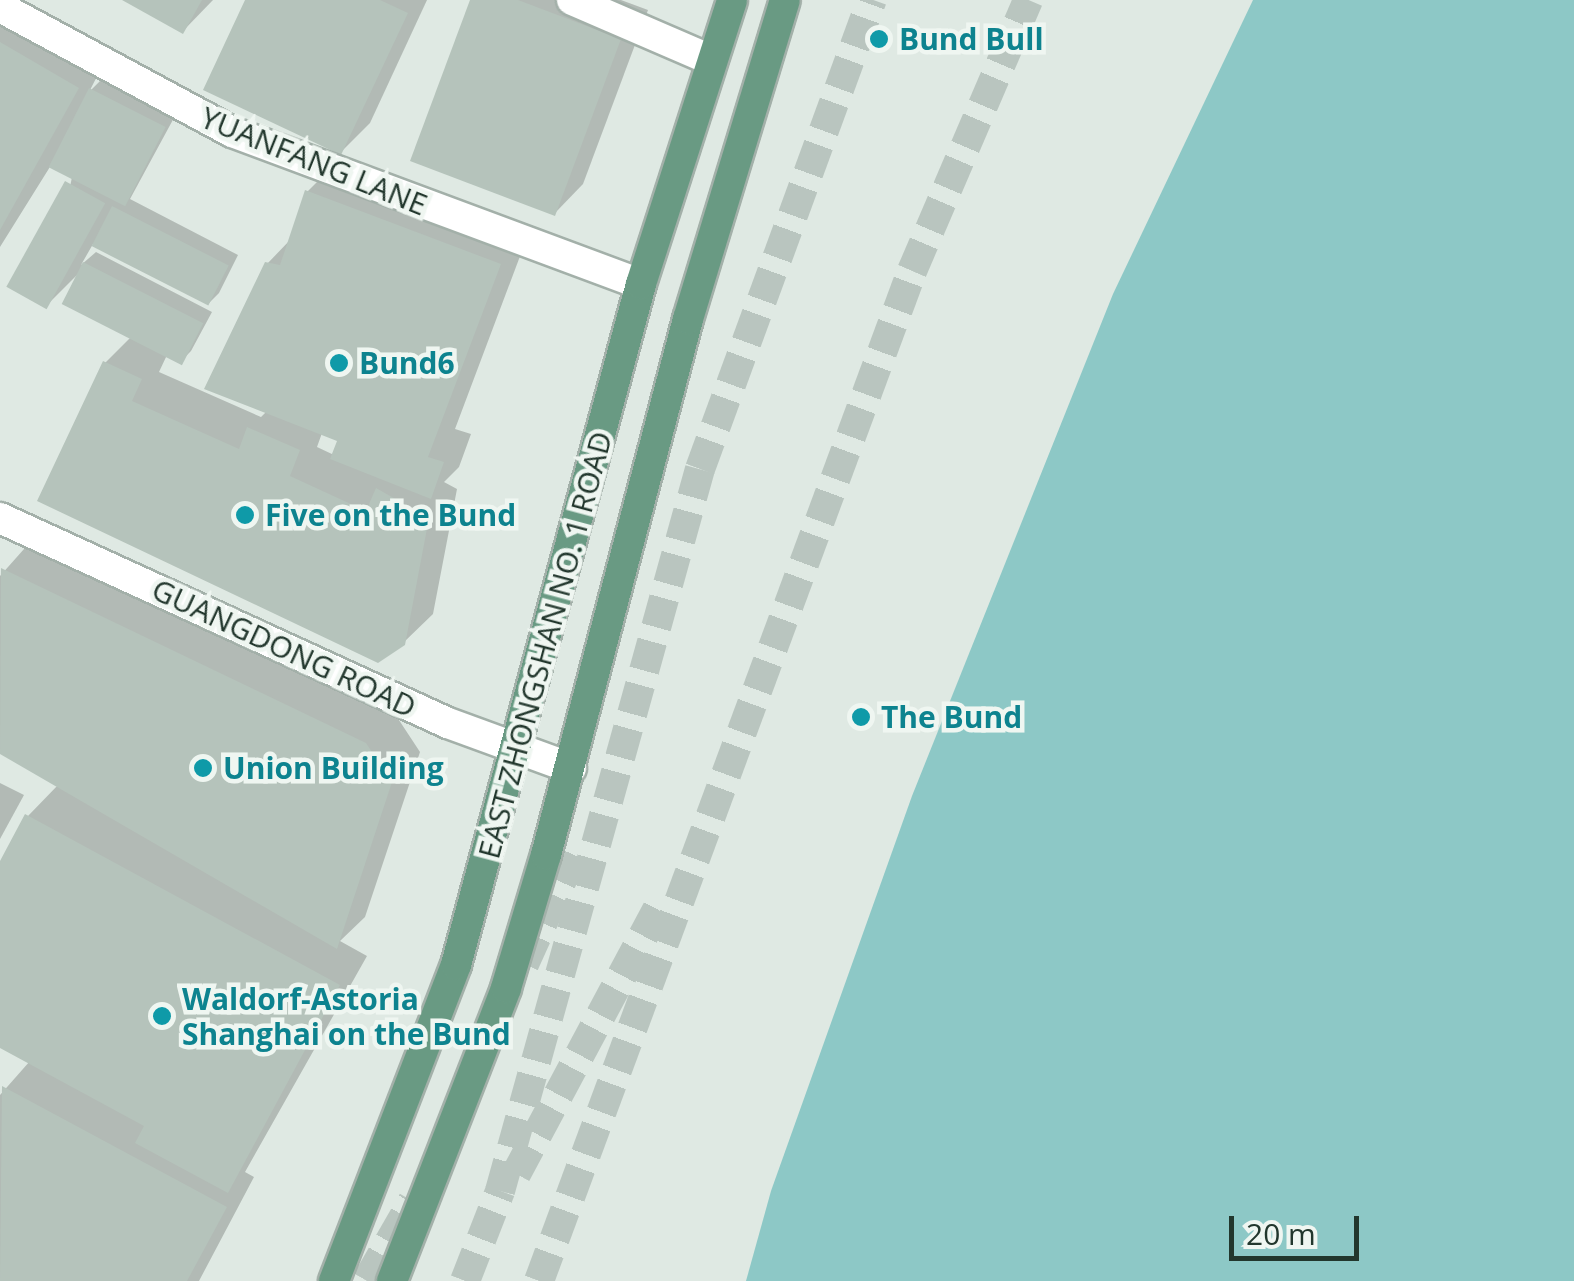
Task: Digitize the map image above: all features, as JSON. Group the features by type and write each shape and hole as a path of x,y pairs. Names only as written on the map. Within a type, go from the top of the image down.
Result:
{"main road":[{"name":"EAST ZHONGSHAN NO. 1 ROAD","path":"334,1281 432,1033 518,752 642,284 732,0"},
{"name":"EAST ZHONGSHAN NO. 1 ROAD","path":"392,1281 506,988 571,768 688,319 785,0"}],"street":[{"path":"572,0 711,60"},
{"name":"YUANFANG LANE","path":"0,8 232,132 642,284"},
{"name":"GUANGDONG ROAD","path":"0,518 518,752 571,768"}],"water":[{"path":"1253,0 1574,0 1574,1281 746,1281 771,1191 912,796 1113,294"}],"building":[{"path":"122,0 202,0 183,34"},
{"path":"245,0 380,0 408,13 341,155 203,90"},
{"path":"470,0 518,0 621,39 555,216 410,161"},
{"path":"0,42 79,88 0,230"},
{"path":"89,88 166,127 125,206 49,167"},
{"path":"65,181 105,203 47,309 6,287"},
{"name":"Bund6","path":"305,190 501,264 428,457 444,462 431,499 330,459 337,441 204,389 265,262 280,265"},
{"path":"112,206 229,265 208,306 92,246"},
{"path":"83,262 203,323 182,365 62,304"},
{"name":"Five on the Bund","path":"103,361 142,379 132,401 239,449 247,427 300,450 290,476 366,511 376,488 429,518 405,645 378,663 37,501"},
{"name":"Union Building","path":"1,568 366,743 392,782 337,949 0,754"},
{"name":"Waldorf-Astoria Shanghai on the Bund","path":"25,814 340,985 228,1193 135,1143 144,1126 0,1048 0,861"},
{"path":"2,1086 227,1207 187,1281 0,1281"}],"tunnel":[{"path":"465,1281 500,1191 700,469 872,0"},
{"path":"539,1281 912,271 1028,0"},
{"path":"524,964 579,842"},
{"path":"516,1174 659,906"},
{"path":"367,1281 413,1201"}],"place":[{"name":"Bund Bull","path":"879,39"},
{"name":"Bund6","path":"339,363"},
{"name":"Five on the Bund","path":"245,515"},
{"name":"The Bund","path":"861,717"},
{"name":"Union Building","path":"203,768"},
{"name":"Waldorf-Astoria Shanghai on the Bund","path":"162,1016"}]}
